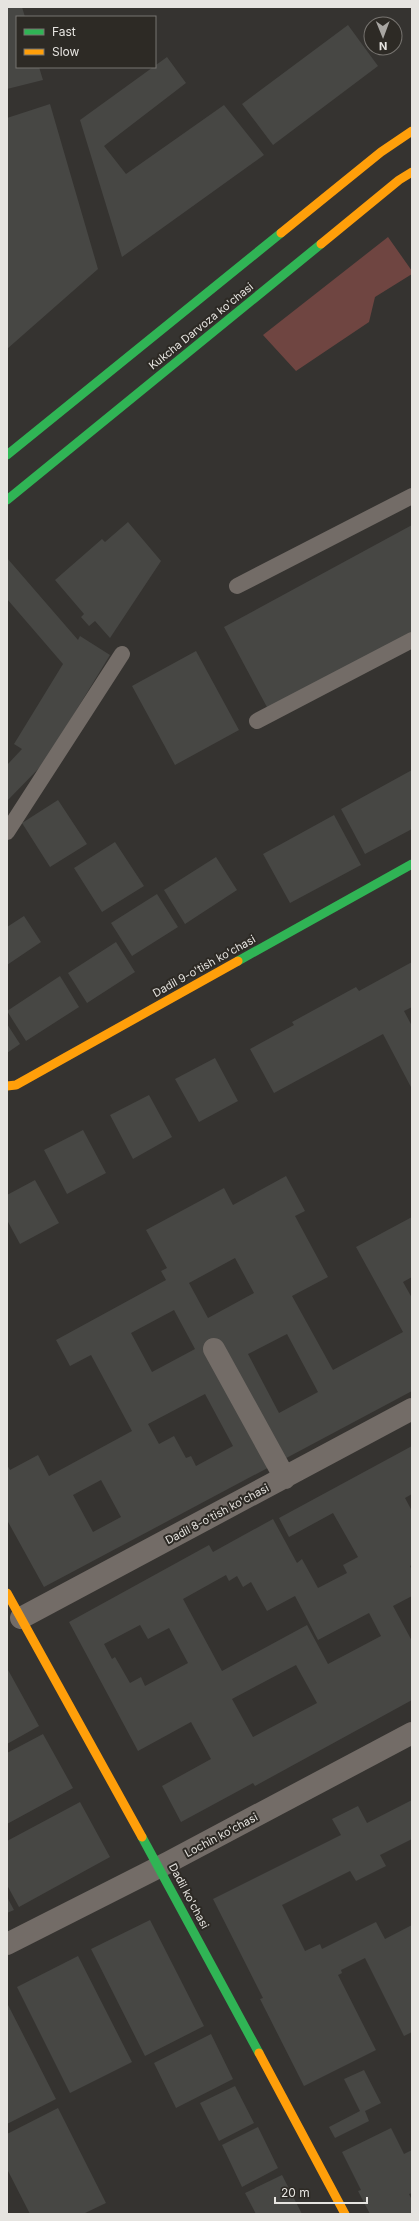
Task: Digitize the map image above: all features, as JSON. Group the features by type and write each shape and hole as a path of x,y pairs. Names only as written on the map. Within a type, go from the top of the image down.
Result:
{"street":[{"name":"Kukcha Darvoza ko'chasi","path":"7,455 381,152 412,131"},
{"name":"Kukcha Darvoza ko'chasi","path":"7,500 387,190 412,172"},
{"name":"Dadil 9-o'tish ko'chasi","path":"7,1086 23,1081 412,864"},
{"path":"214,1349 285,1478"},
{"name":"Dadil 8-o'tish ko'chasi","path":"22,1618 412,1409"},
{"name":"Dadil ko'chasi","path":"7,1593 160,1867 345,2214"},
{"name":"Lochin ko'chasi","path":"7,1944 160,1867 412,1734"}],"lane":[{"path":"237,586 412,496"},
{"path":"257,721 412,640"},
{"path":"7,832 122,654"}],"shaded area":[{"path":"388,237 412,271 412,274 375,297 369,322 296,371 263,335"}],"building":[{"path":"7,7 22,7 25,16 16,16 16,68 39,68 43,80 7,89"},
{"path":"348,25 363,46 363,56 371,56 378,66 273,145 242,104"},
{"path":"167,57 186,83 104,146 126,174 224,105 264,155 122,257 80,120 152,68 156,68 156,65"},
{"path":"50,104 98,269 7,349 7,118"},
{"path":"128,522 161,561 110,638 95,621 89,626 81,617 84,614 55,580 102,539 105,542"},
{"path":"412,525 412,632 268,709 224,627"},
{"path":"7,558 78,640 80,636 110,655 44,763 7,801 7,765 22,749 14,744 63,664 7,599"},
{"path":"196,651 239,730 175,765 132,686"},
{"path":"412,770 412,829 365,854 341,809"},
{"path":"58,800 87,844 50,867 22,823"},
{"path":"334,815 361,865 290,903 263,854"},
{"path":"115,842 144,886 102,912 74,868"},
{"path":"216,857 237,890 185,924 164,890"},
{"path":"157,894 178,927 132,956 111,923"},
{"path":"24,916 41,942 7,965 7,927"},
{"path":"116,942 135,972 87,1003 68,973"},
{"path":"412,962 412,1007 404,1011 412,1026 412,1089 383,1034 274,1093 250,1049 294,1025 292,1022 356,987 359,991"},
{"path":"60,976 79,1007 26,1041 7,1011"},
{"path":"7,1024 20,1044 7,1053"},
{"path":"215,1058 238,1101 199,1122 175,1079"},
{"path":"149,1095 172,1137 133,1159 110,1115"},
{"path":"83,1130 106,1173 67,1194 44,1150"},
{"path":"286,1176 305,1211 295,1216 328,1277 292,1296 333,1370 403,1332 356,1247 412,1217 412,1277 403,1282 412,1298 412,1391 44,1587 7,1520 7,1465 10,1470 38,1455 49,1476 132,1431 91,1355 70,1366 56,1340 166,1280 161,1271 167,1268 146,1230 224,1188 233,1205","holes":["235,1258 254,1293 208,1318 189,1283","174,1310 195,1349 152,1372 131,1333","287,1334 318,1392 279,1413 248,1354","205,1394 233,1446 196,1466 191,1456 186,1458 174,1436 159,1444 148,1424","101,1480 121,1517 93,1532 73,1495"]},
{"path":"35,1180 59,1223 20,1244 7,1220 7,1195"},
{"path":"412,1446 412,1494 405,1498 412,1511 412,1565 410,1566 412,1570 412,1596 393,1606 412,1641 412,1700 255,1786 253,1783 181,1822 162,1786 211,1759 191,1722 138,1751 69,1622 209,1545 213,1552 273,1519 297,1563 302,1559 318,1588 347,1573 343,1565 358,1557 333,1513 289,1537 279,1518","holes":["226,1575 229,1581 237,1576 243,1587 251,1582 267,1611 295,1596 318,1640 369,1613 381,1636 328,1664 307,1625 222,1671 183,1599","140,1625 148,1639 169,1628 188,1663 145,1686 141,1677 130,1683 115,1657 112,1659 104,1644","296,1665 317,1703 253,1737 232,1699"]},
{"path":"7,1668 39,1726 7,1744"},
{"path":"43,1734 73,1788 7,1824 7,1753"},
{"path":"412,1800 412,1839 380,1855 386,1866 356,1881 350,1871 282,1905 305,1951 320,1944 322,1949 376,1922 385,1939 412,1925 412,2032 404,2036 365,1958 341,1970 342,1973 338,1975 376,2050 304,2086 260,1999 263,1998 213,1899 341,1835 332,1819 358,1806 367,1823"},
{"path":"80,1802 110,1857 19,1907 7,1885 7,1841"},
{"path":"7,1897 14,1910 7,1913"},
{"path":"150,1920 204,2026 145,2056 91,1949"},
{"path":"78,1956 132,2062 70,2093 17,1987"},
{"path":"7,2003 56,2099 7,2124"},
{"path":"211,2034 233,2079 176,2108 154,2063"},
{"path":"364,2070 381,2103 365,2111 369,2121 335,2138 329,2127 360,2111 344,2079"},
{"path":"235,2086 254,2123 219,2141 200,2103"},
{"path":"58,2108 106,2203 83,2214 30,2214 7,2169 7,2134"},
{"path":"258,2127 278,2168 242,2187 222,2145"},
{"path":"391,2128 404,2154 412,2150 412,2193 409,2194 412,2200 412,2214 370,2214 358,2191 361,2190 342,2152"},
{"path":"282,2175 302,2214 256,2214 245,2193"}],"traffic: fast":[{"path":"7,455 281,233"},
{"path":"7,500 321,244"},
{"path":"238,961 412,864"},
{"path":"142,1837 259,2053"}],"traffic: slow":[{"path":"281,233 381,152 412,131"},
{"path":"321,244 399,180 412,172"},
{"path":"7,1086 16,1085 238,961"},
{"path":"7,1593 142,1837"},
{"path":"259,2053 345,2214"}]}
